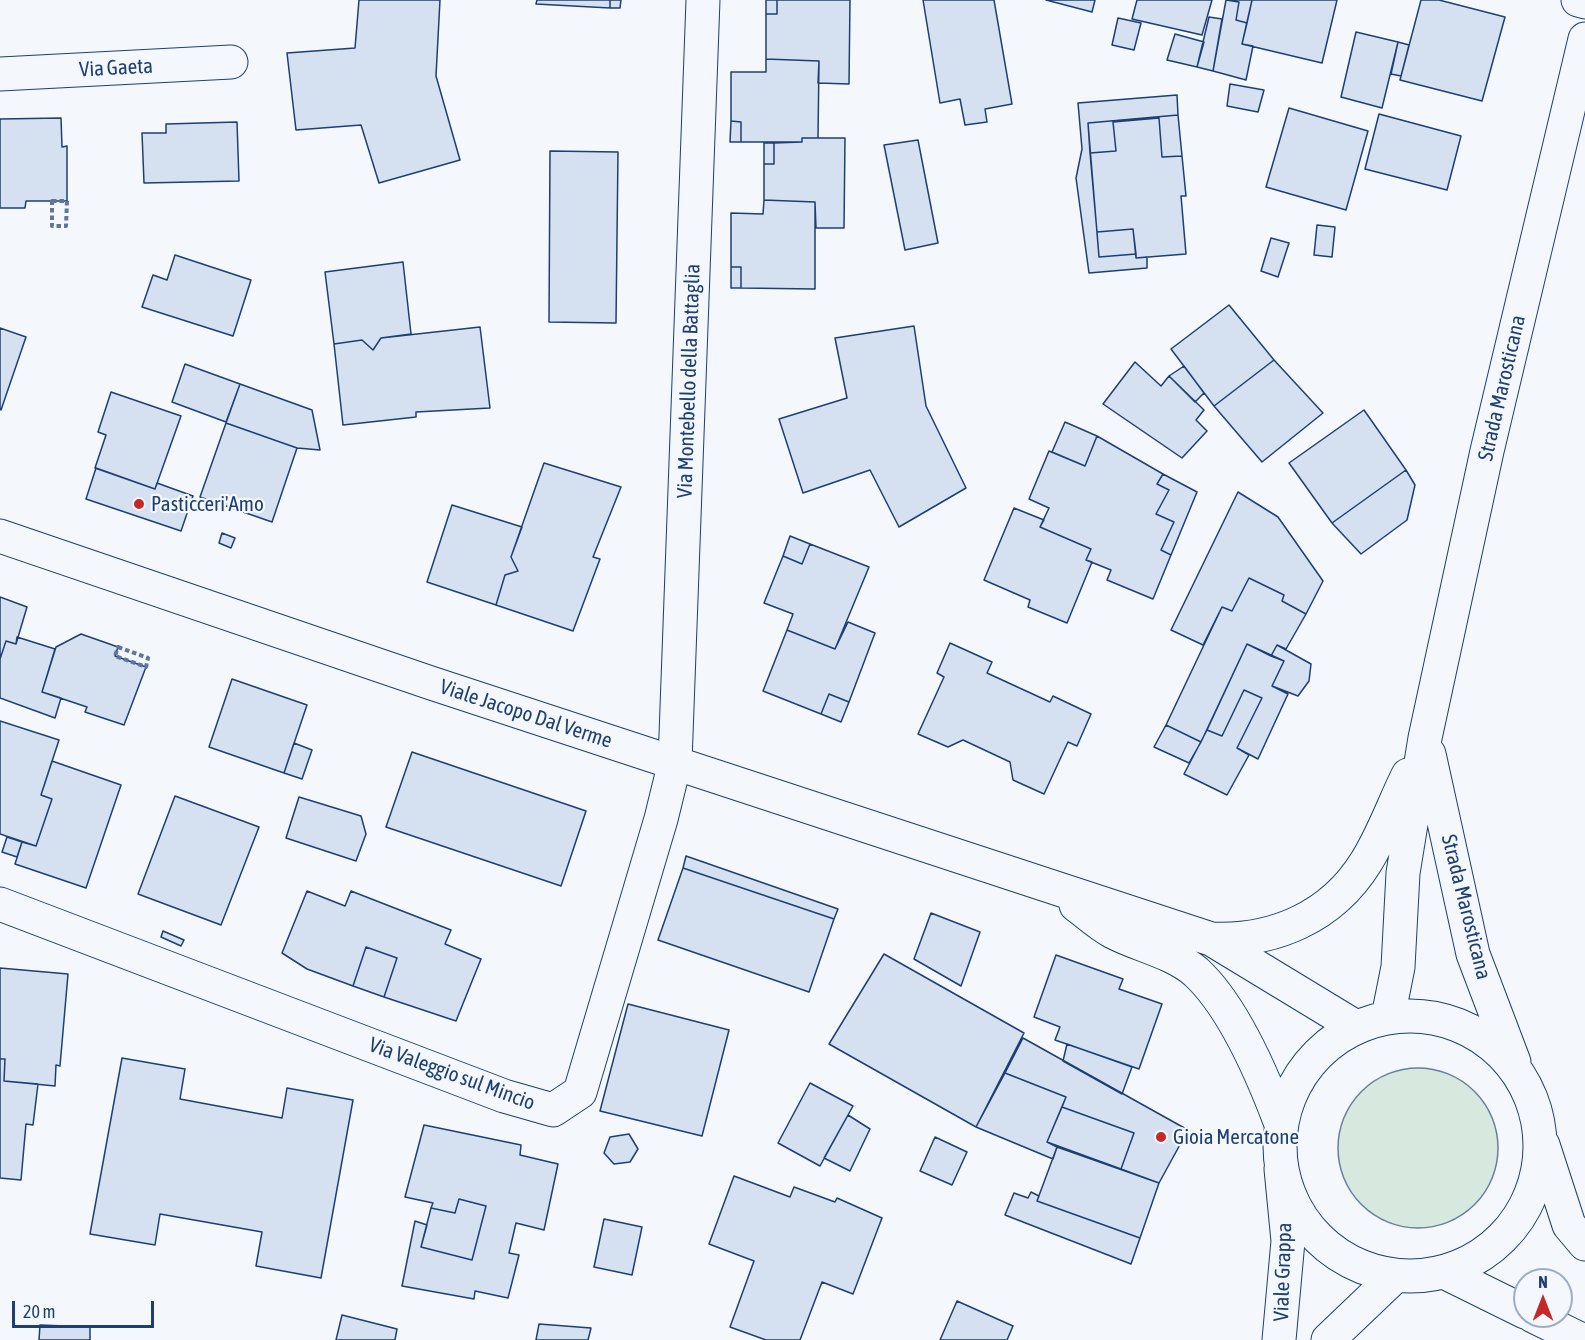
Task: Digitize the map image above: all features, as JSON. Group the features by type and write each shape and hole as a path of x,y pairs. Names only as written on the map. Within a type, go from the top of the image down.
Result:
{"main road":[{"name":"Via Montebello della Battaglia","path":"675,762 703,0"},
{"path":"1578,0 1585,2"},
{"name":"Strada Marosticana","path":"1388,1017 1398,967 1403,873 1425,738 1487,451 1585,39"},
{"name":"Via Gaeta","path":"0,74 231,62"},
{"name":"Viale Jacopo Dal Verme","path":"0,536 431,683 1210,939 1356,1027"},
{"name":"Strada Marosticana","path":"1210,939 1239,940 1279,932 1305,921 1338,897 1367,861 1425,738"},
{"name":"Strada Marosticana","path":"1425,738 1473,954 1518,1073"},
{"name":"Via Valeggio sul Mincio","path":"0,904 504,1096 553,1110 580,1092 662,819 675,762"},
{"name":"Viale Jacopo Dal Verme","path":"1053,888 1112,932 1169,956 1196,972 1221,1002 1262,1073 1281,1124"},
{"path":"1540,1137 1538,1172 1526,1206 1505,1236 1477,1258 1444,1272 1395,1276 1355,1265 1320,1241 1294,1209 1281,1169 1281,1124 1294,1084 1321,1050 1356,1027 1388,1017 1425,1016 1461,1026 1492,1045 1518,1073 1533,1103 1540,1137 1569,1224 1585,1244"},
{"name":"Viale Grappa","path":"1280,1340 1288,1241 1281,1169"},
{"path":"1444,1272 1513,1306"},
{"path":"1328,1340 1395,1276"},
{"path":"1558,1328 1582,1340"}],"path":[{"path":"52,201 67,201 66,226 52,226 52,201"},
{"path":"118,647 148,658 146,667 115,656 118,647"}],"shaded area":[{"path":"1418,1068 1449,1074 1475,1091 1492,1117 1498,1148 1492,1179 1475,1205 1449,1222 1418,1228 1387,1222 1361,1205 1344,1179 1338,1148 1344,1117 1361,1091 1387,1074"}],"building":[{"path":"359,0 440,0 436,76 460,160 379,183 361,125 296,130 287,53 355,48"},
{"path":"537,0 610,0 610,8 536,4"},
{"path":"610,0 621,0 620,8 610,8"},
{"path":"766,0 777,0 777,14 766,14"},
{"path":"777,0 850,0 849,84 818,83 819,61 766,59 766,14 777,14"},
{"path":"923,0 994,0 1012,104 985,109 987,122 965,125 960,99 940,103"},
{"path":"1046,0 1095,0 1092,12"},
{"path":"1137,0 1212,0 1202,35 1132,19"},
{"path":"1226,0 1239,2 1236,20 1247,23 1242,44 1253,46 1246,80 1213,71"},
{"path":"1226,0 1252,0 1247,23 1236,20 1239,2"},
{"path":"1252,0 1337,0 1322,63 1242,44"},
{"path":"1421,0 1439,0 1505,17 1482,101 1400,80"},
{"path":"1209,17 1222,19 1213,71 1197,67"},
{"path":"1118,18 1141,23 1134,50 1112,45"},
{"path":"1356,32 1398,42 1382,108 1341,97"},
{"path":"1175,34 1204,42 1197,67 1167,60"},
{"path":"1398,42 1409,45 1401,76 1391,74"},
{"path":"766,59 819,61 818,138 802,138 802,142 741,142 741,122 731,121 731,72 766,72"},
{"path":"1230,84 1264,90 1258,112 1227,106"},
{"path":"1177,95 1178,115 1088,123 1099,257 1136,254 1136,258 1147,257 1147,268 1089,273 1076,178 1082,149 1078,103"},
{"path":"1289,108 1368,131 1346,210 1266,187"},
{"path":"1379,114 1461,136 1447,190 1365,169"},
{"path":"1178,115 1182,156 1162,157 1159,118 1113,122 1116,151 1090,153 1088,123"},
{"path":"61,118 62,147 67,146 67,201 26,201 25,208 0,208 0,119"},
{"path":"1159,118 1162,157 1182,156 1186,196 1181,196 1186,254 1136,258 1133,229 1097,232 1090,153 1116,151 1113,122"},
{"path":"731,121 741,122 741,142 730,142"},
{"path":"237,122 239,181 144,183 142,133 166,133 166,124"},
{"path":"802,138 845,138 844,228 816,228 815,202 764,200 764,164 774,164 774,143 802,142"},
{"path":"918,140 938,243 905,250 884,145"},
{"path":"764,143 774,143 774,164 764,164"},
{"path":"550,151 618,152 616,323 549,322"},
{"path":"764,200 815,202 815,289 741,288 741,267 731,267 731,213 763,214"},
{"path":"1317,225 1335,227 1332,257 1314,255"},
{"path":"1133,229 1136,254 1099,257 1097,232"},
{"path":"1271,238 1289,243 1278,277 1261,271"},
{"path":"175,255 251,280 233,336 142,307 153,275 167,280"},
{"path":"403,262 411,334 381,338 373,350 362,340 334,344 325,272"},
{"path":"731,267 741,267 741,288 731,288"},
{"path":"1229,305 1274,360 1214,406 1171,349"},
{"path":"914,326 926,406 966,488 899,527 870,470 803,493 779,419 847,398 835,338"},
{"path":"480,327 490,408 416,412 416,417 343,425 334,344 362,340 373,350 381,338"},
{"path":"0,328 26,337 1,410 0,409"},
{"path":"1274,360 1323,413 1262,462 1214,406"},
{"path":"1135,362 1161,386 1169,376 1204,410 1196,420 1207,431 1182,458 1103,404"},
{"path":"185,364 240,384 226,422 172,402"},
{"path":"1184,366 1204,393 1195,402 1169,376"},
{"path":"240,384 312,410 320,450 297,448 226,423"},
{"path":"111,392 181,416 155,489 95,468 106,435 98,432"},
{"path":"1364,410 1406,470 1332,523 1289,463"},
{"path":"1065,422 1097,436 1085,466 1052,452"},
{"path":"226,423 297,448 272,522 200,497"},
{"path":"1097,436 1163,474 1157,484 1169,490 1156,514 1174,522 1161,550 1171,555 1153,599 1107,580 1111,570 1086,560 1091,549 1040,527 1049,508 1029,499 1049,451 1085,466"},
{"path":"544,463 621,487 593,557 600,559 573,631 496,605 505,575 518,571 511,557"},
{"path":"96,468 155,489 157,483 193,496 181,531 86,499"},
{"path":"1406,470 1415,485 1407,520 1361,554 1332,523"},
{"path":"1163,474 1197,492 1171,555 1161,550 1174,522 1156,514 1169,490 1157,484"},
{"path":"1238,492 1278,517 1323,581 1306,614 1282,601 1284,595 1249,578 1232,611 1222,607 1203,645 1171,630"},
{"path":"452,505 522,527 511,557 518,571 505,575 496,605 427,582"},
{"path":"1014,508 1044,520 1040,527 1091,549 1086,560 1092,562 1067,623 1028,607 1030,600 984,580"},
{"path":"222,533 235,538 231,548 219,543"},
{"path":"790,536 810,544 802,564 783,556"},
{"path":"810,544 869,567 835,649 787,630 793,614 764,603 783,556 802,564"},
{"path":"1249,578 1284,595 1282,601 1306,614 1286,649 1277,645 1271,656 1247,644 1201,742 1166,725 1222,607 1232,611"},
{"path":"0,597 27,607 16,644 6,641 0,659"},
{"path":"848,622 875,633 849,702 829,694 821,714 763,691 787,630 835,649"},
{"path":"81,634 118,647 115,656 146,667 124,725 85,712 87,707 42,692 56,647"},
{"path":"17,637 55,649 42,692 61,698 55,718 0,698 0,659 6,641 16,644"},
{"path":"950,643 992,662 987,673 1050,702 1053,696 1091,714 1077,746 1068,742 1044,794 1013,780 1010,762 963,740 948,747 918,734 944,677 937,673"},
{"path":"1247,644 1284,661 1272,686 1288,694 1258,759 1237,748 1262,698 1244,690 1222,736 1207,730"},
{"path":"1277,645 1311,664 1309,681 1298,696 1272,686 1284,661 1271,656"},
{"path":"232,679 307,705 284,773 209,747"},
{"path":"1244,690 1262,698 1237,748 1249,755 1227,795 1184,774 1207,730 1222,736"},
{"path":"829,694 849,702 841,722 821,714"},
{"path":"0,721 59,740 41,795 52,799 36,846 0,834"},
{"path":"1166,725 1201,742 1189,763 1154,747"},
{"path":"294,743 312,750 302,779 284,773"},
{"path":"412,752 586,811 561,886 386,827"},
{"path":"52,761 121,785 86,888 15,864 22,842 36,846 52,799 41,795"},
{"path":"175,796 259,827 221,925 138,894"},
{"path":"299,797 361,816 366,834 356,861 286,838"},
{"path":"7,837 22,842 17,857 2,852"},
{"path":"686,856 838,909 834,919 683,868"},
{"path":"683,868 834,919 809,992 658,940"},
{"path":"307,891 345,906 351,891 451,930 445,944 481,959 456,1021 384,997 397,958 366,947 353,986 307,969 282,953"},
{"path":"931,913 980,932 961,986 914,959"},
{"path":"163,931 184,940 181,946 161,937"},
{"path":"366,947 397,958 384,997 353,986"},
{"path":"884,954 1024,1033 976,1127 829,1044"},
{"path":"1056,955 1123,979 1119,989 1162,1004 1139,1069 1055,1040 1060,1027 1034,1017"},
{"path":"0,968 68,974 60,1066 56,1065 55,1086 4,1081 5,1059 0,1059"},
{"path":"628,1004 729,1030 702,1136 600,1111"},
{"path":"1023,1038 1188,1130 1159,1183 1121,1169 1134,1133 1062,1107 1066,1097 1005,1073"},
{"path":"1067,1044 1132,1067 1122,1094 1063,1061"},
{"path":"122,1058 185,1069 180,1099 282,1118 287,1088 353,1100 321,1278 256,1266 262,1232 160,1214 155,1245 90,1234"},
{"path":"0,1059 5,1059 4,1081 38,1084 33,1125 26,1124 21,1180 0,1178"},
{"path":"1005,1073 1066,1097 1047,1142 1057,1147 1053,1159 976,1127"},
{"path":"810,1083 853,1106 820,1166 778,1143"},
{"path":"1062,1107 1134,1133 1121,1169 1047,1142"},
{"path":"848,1115 870,1129 850,1171 824,1158"},
{"path":"424,1125 521,1145 520,1155 558,1164 544,1230 516,1223 509,1253 519,1255 508,1298 475,1291 474,1299 402,1286 415,1221 427,1225 421,1247 472,1260 486,1206 459,1199 455,1213 431,1208 433,1203 405,1197"},
{"path":"629,1134 638,1149 630,1162 614,1164 604,1153 610,1137"},
{"path":"935,1137 967,1152 952,1185 920,1171"},
{"path":"1057,1147 1159,1183 1140,1238 1037,1201"},
{"path":"734,1176 790,1197 794,1187 835,1202 837,1198 882,1218 853,1294 822,1282 800,1340 766,1340 730,1327 754,1261 709,1244"},
{"path":"1031,1192 1039,1196 1037,1201 1140,1238 1131,1264 1005,1215 1014,1193 1028,1198"},
{"path":"459,1199 486,1206 472,1260 421,1247 431,1208 455,1213"},
{"path":"604,1219 642,1227 632,1275 594,1267"},
{"path":"957,1301 1013,1326 1007,1340 940,1340"},
{"path":"342,1315 397,1329 395,1340 336,1340"},
{"path":"539,1324 591,1328 588,1340 536,1340"},
{"path":"40,1325 90,1327 90,1340 39,1340"}],"place":[{"name":"Pasticceri'Amo","path":"139,504"},
{"name":"Gioia Mercatone","path":"1161,1137"}]}
